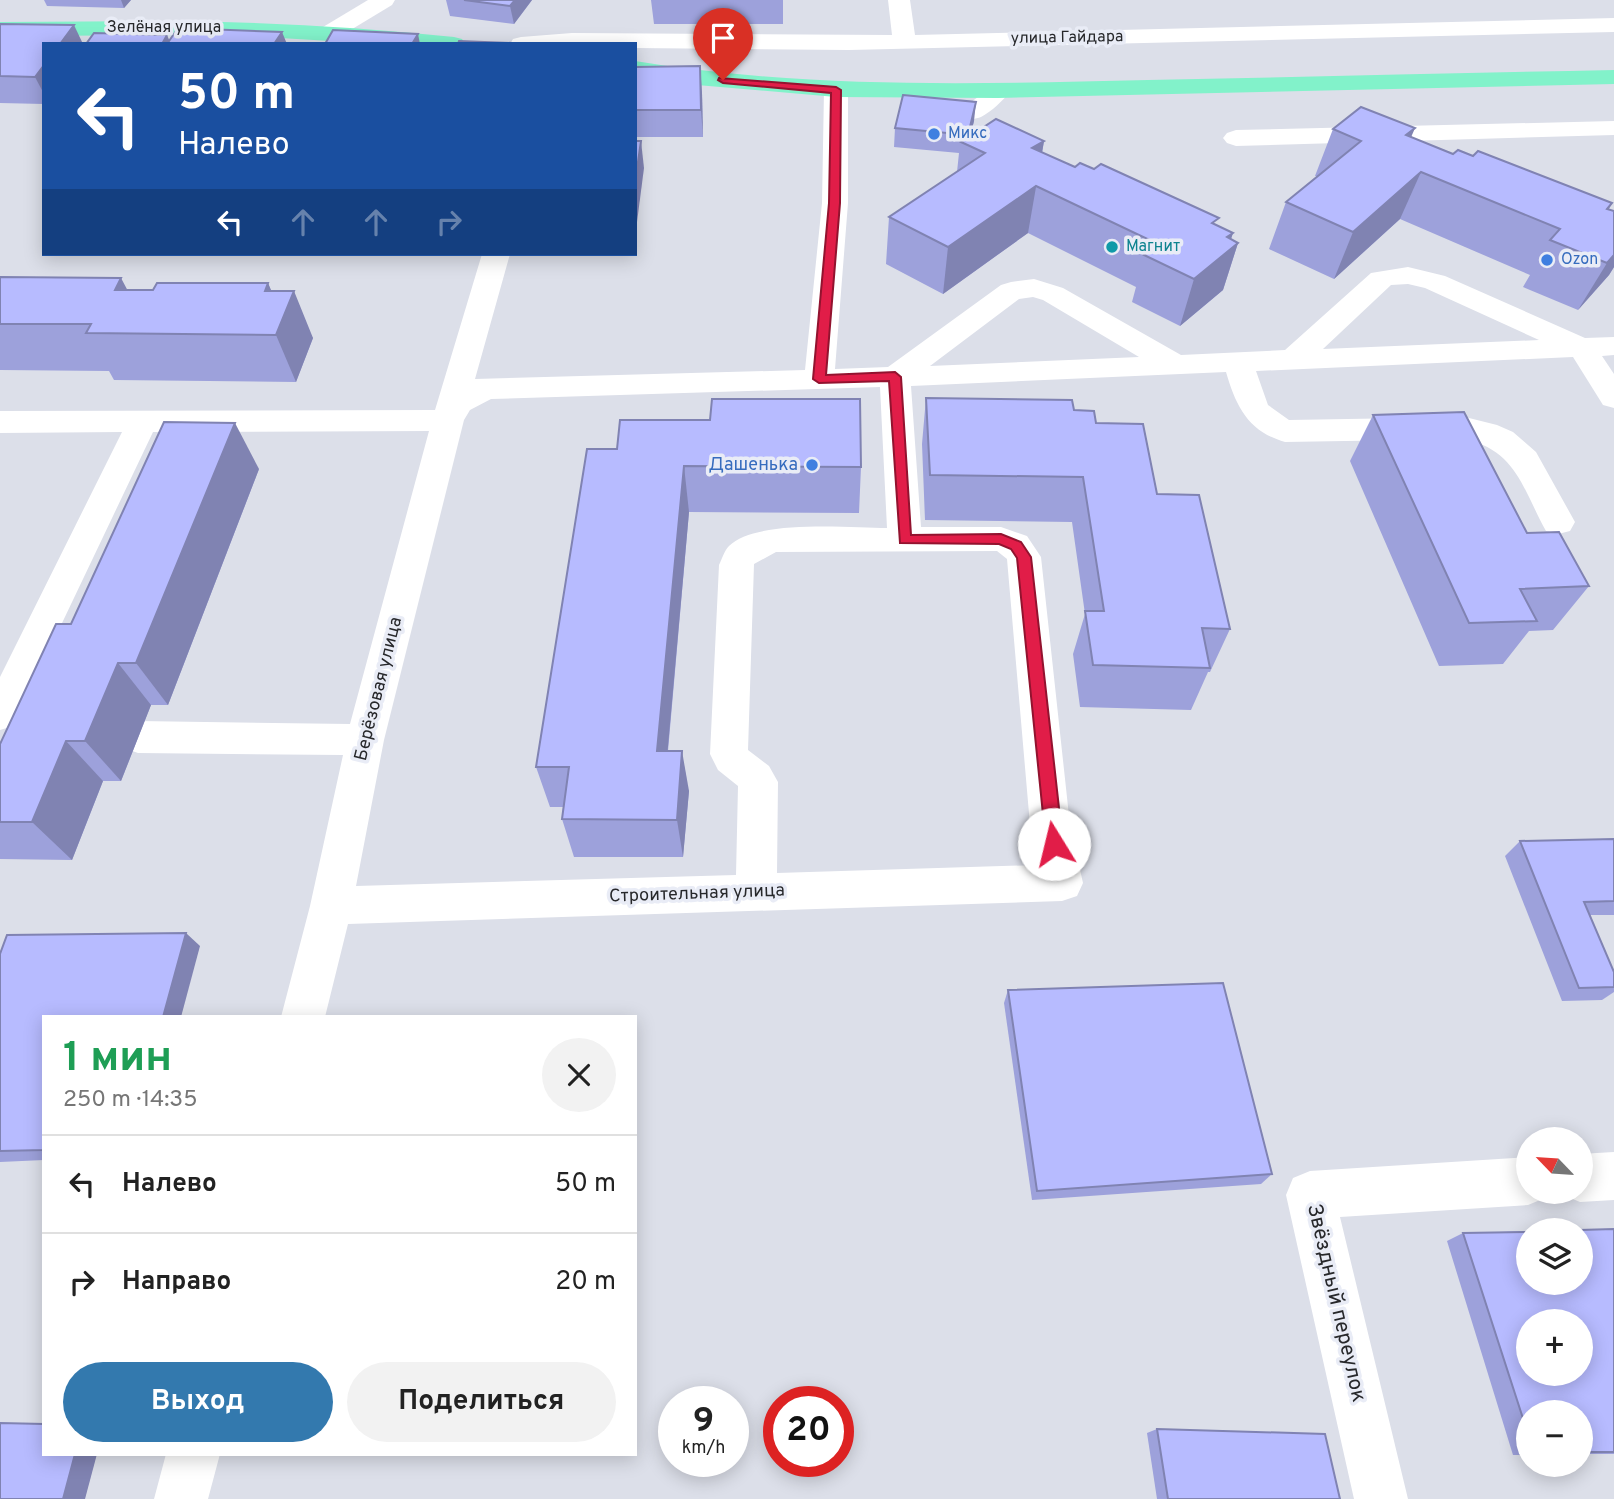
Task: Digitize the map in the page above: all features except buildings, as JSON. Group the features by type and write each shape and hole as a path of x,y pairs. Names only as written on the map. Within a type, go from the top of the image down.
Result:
{"main road":[{"name":"Зелёная улица","path":"0,29 174,26 331,32 434,42"},
{"path":"637,68 723,80 836,90 913,90"},
{"path":"998,91 1614,77"}],"street":[{"path":"331,32 384,0"},
{"path":"899,0 904,42"},
{"name":"улица Гайдара","path":"546,42 904,42 1614,25"},
{"path":"819,379 835,203 836,90"},
{"path":"913,90 932,110 967,112 980,108 998,91"},
{"path":"1236,138 1614,128"},
{"name":"Берёзовая улица","path":"304,1015 331,906 365,740 453,405 495,256"},
{"path":"1293,360 1381,279 1399,275 1434,282 1582,348 1614,398"},
{"path":"895,377 1010,291 1026,288 1053,293 1176,365"},
{"path":"0,422 143,421 453,405 451,412 464,399 493,389 895,377 1614,346"},
{"path":"1238,362 1254,410 1263,422 1285,431 1465,428 1487,432 1503,439 1523,456 1558,522"},
{"path":"756,892 758,782 752,773 736,763 729,754 736,565 740,556 749,549 774,540 905,540 895,377"},
{"path":"8,728 143,421"},
{"name":"Строительная улица","path":"331,906 1062,883 1050,825 1024,557 1016,545 1001,539 905,540"},
{"path":"138,737 365,740"},
{"path":"1593,1177 1614,1176"},
{"name":"Звёздный переулок","path":"1381,1499 1310,1195 1516,1182"},
{"path":"181,1499 192,1456"}],"place":[{"name":"Микс","path":"934,134"},
{"name":"Магнит","path":"1112,247"},
{"name":"Ozon","path":"1547,260"},
{"name":"Дашенька","path":"812,465"}],"route":[{"path":"723,80 836,90 835,203 819,379 895,377 905,540 994,538 1007,541 1020,549 1024,557 1054,844"}]}
